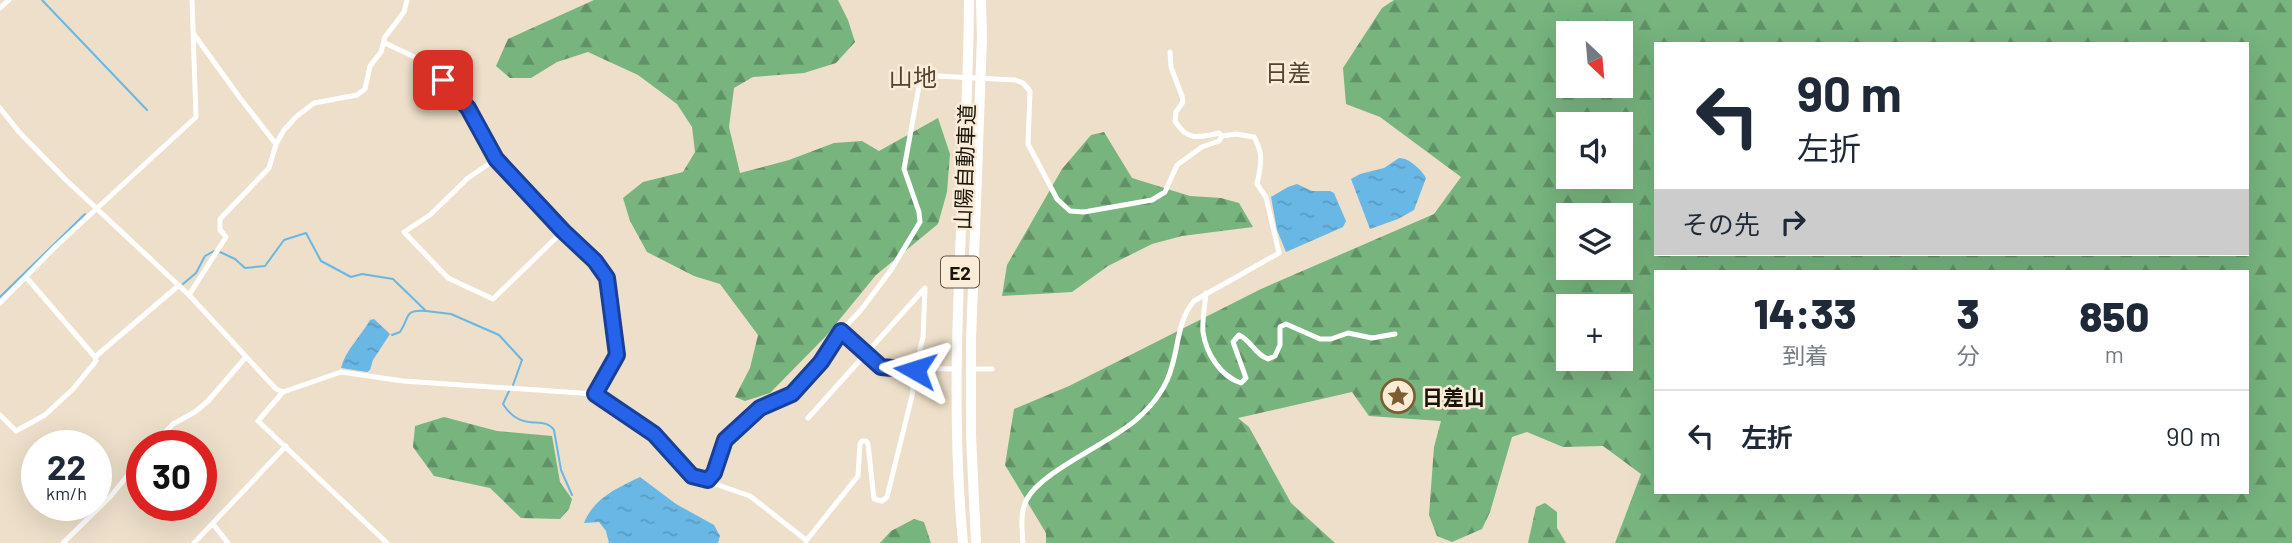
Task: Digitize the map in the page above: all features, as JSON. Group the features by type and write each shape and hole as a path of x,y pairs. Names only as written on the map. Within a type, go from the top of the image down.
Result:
{"highway":[{"name":"山陽自動車道","path":"963,543 957,432 958,341 969,0"},
{"name":"山陽自動車道","path":"976,543 971,435 971,340 981,0"}],"street":[{"path":"0,8 9,0"},
{"path":"0,303 196,117 192,0"},
{"path":"189,295 226,237 220,230 220,219 269,168 276,144 284,131 314,103 361,93 365,89 370,66 382,52 385,37 404,12 407,0"},
{"path":"193,33 276,144"},
{"path":"384,43 428,63 468,108 496,159 604,272 609,286 617,355 595,394"},
{"path":"1023,543 1021,521 1031,492 1069,463 1119,433 1148,408 1169,375 1186,310 1206,293 1279,253 1266,197 1258,184 1263,158 1260,146 1254,137 1236,134 1222,136 1219,133 1192,136 1182,132 1175,121 1176,112 1183,102 1171,66 1170,52"},
{"path":"708,480 714,473 725,440 760,408 792,394 821,362 841,331 861,310 891,270 920,222 904,169 919,86 927,79 937,76 1015,80 1023,83 1030,91 1028,145 1031,154 1057,199 1070,211 1084,212 1152,200 1165,192 1177,165 1202,148 1219,141 1222,136"},
{"path":"0,107 19,132 189,295 276,389 284,392"},
{"path":"496,159 468,178 430,215 404,232 448,278 493,299 563,231"},
{"path":"0,415 16,431 46,415 96,361 26,276"},
{"path":"95,357 178,286"},
{"path":"387,543 258,421 284,392 341,372 403,381 595,394 654,434 692,476 750,496 805,542 858,476 862,441 868,444 874,499 882,501 887,497 912,396 923,337 925,288 808,418"},
{"path":"1206,293 1203,330 1206,344 1217,366 1241,383 1246,378 1233,342 1239,335 1248,341 1260,356 1268,359 1275,356 1280,345 1280,327 1286,324 1320,339 1331,339 1348,333 1372,338 1395,334"},
{"path":"841,331 881,367 951,369"},
{"path":"167,430 208,401 246,357"},
{"path":"976,369 992,369"},
{"path":"194,543 286,446"},
{"path":"63,543 126,478"},
{"path":"213,524 228,543"}],"green space":[{"path":"594,0 838,0 855,42 836,63 804,73 753,77 734,88 729,127 740,173 789,160 834,143 862,141 879,151 938,118 950,154 947,192 938,224 876,275 826,336 770,393 745,401 735,397 750,368 758,335 720,284 694,276 647,252 630,221 623,198 643,182 683,172 695,152 692,127 677,104 638,75 588,52 557,62 531,78 510,78 496,66 508,39"},
{"path":"1394,0 2292,0 2292,543 1615,543 1641,474 1603,446 1563,447 1527,432 1512,437 1490,512 1482,529 1452,542 1437,536 1429,515 1434,447 1441,421 1369,416 1352,392 1238,418 1249,427 1291,503 1335,543 1046,543 1046,533 1005,465 1014,409 1069,386 1261,289 1434,214 1461,177 1380,117 1346,104 1343,68 1382,8"},
{"path":"1104,132 1132,178 1190,196 1221,198 1239,203 1253,227 1182,236 1152,244 1108,266 1072,292 1002,296 1007,265 1062,169 1091,135"},
{"path":"444,417 497,431 552,436 560,482 572,499 569,509 560,519 521,518 490,488 434,476 413,447 415,426"},
{"path":"1545,503 1557,512 1557,528 1566,543 1528,543 1536,507"},
{"path":"914,519 924,522 931,543 880,543 891,531"}],"water":[{"path":"1399,158 1414,165 1426,178 1414,210 1370,229 1351,179 1384,168"},
{"path":"1297,184 1312,191 1334,193 1346,221 1343,227 1286,252 1277,230 1271,197"},
{"path":"374,319 390,334 373,360 370,370 367,372 341,368 370,320"},
{"path":"640,477 676,504 714,525 720,536 718,543 609,543 606,531 599,522 584,523 600,500"}],"waterway":[{"path":"42,0 147,110"},
{"path":"0,297 85,214"},
{"path":"220,252 235,259 245,268 265,266 284,240 306,233 321,261 351,277 362,274 393,279 426,311 451,314 499,335 522,360 513,385"},
{"path":"183,284 196,273 205,256 214,251"},
{"path":"392,335 400,332 410,313 426,311"},
{"path":"509,391 503,404 510,413 525,421 544,423 554,430 561,470 572,495"}],"place":[{"name":"日差山","path":"1398,396"}],"district":[{"name":"日差","path":"1288,72"},
{"name":"山地","path":"913,76"}],"route":[{"path":"443,80 468,108 496,159 595,261 607,278 617,355 595,394 654,434 692,476 708,480 714,473 725,440 760,408 792,394 821,362 841,331 881,367 915,370"}]}
